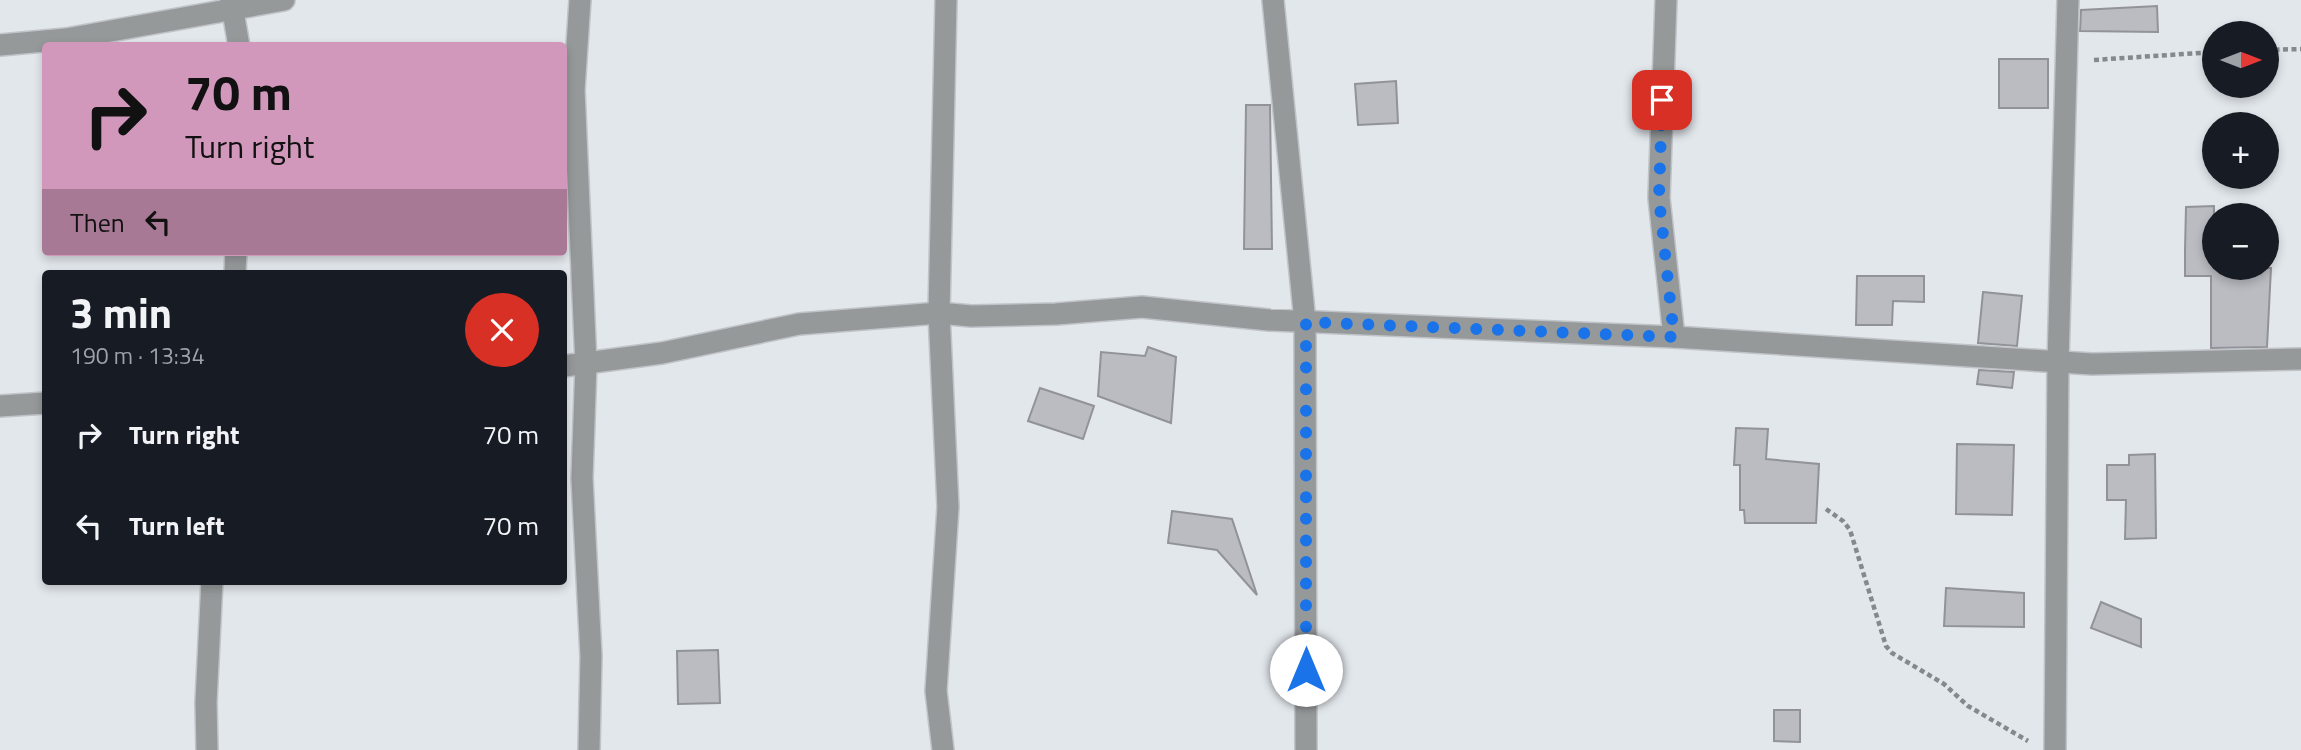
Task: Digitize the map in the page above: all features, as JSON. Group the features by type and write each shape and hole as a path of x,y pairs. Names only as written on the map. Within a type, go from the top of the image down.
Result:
{"street":[{"path":"0,46 79,37 232,4 284,0"},
{"path":"580,0 575,120 586,364 582,478 592,656 589,750"},
{"path":"943,750 936,691 948,507 939,313 946,0"},
{"path":"1273,0 1306,322 1306,750"},
{"path":"1666,0 1659,198 1674,337"},
{"path":"2055,750 2058,363 2068,0"},
{"path":"232,4 238,42"},
{"path":"567,366 662,353 799,324 939,313 971,316 1056,314 1142,307 1306,322 1674,337 2058,363 2142,364 2301,359"},
{"path":"0,406 42,403"},
{"path":"207,750 206,702 212,585"}],"path":[{"path":"2279,50 2301,49"},
{"path":"2065,59 2202,53"},
{"path":"1826,509 1843,521 1850,530 1886,646 1892,653 1944,684 1968,706 2033,744"}],"building":[{"path":"2157,6 2158,32 2080,31 2081,10"},
{"path":"1999,59 2048,59 2048,108 1999,108"},
{"path":"1396,81 1398,123 1358,125 1355,84"},
{"path":"1246,105 1270,105 1272,249 1244,249"},
{"path":"2202,206 2202,276 2185,276 2186,207"},
{"path":"1857,276 1924,276 1924,302 1893,301 1892,325 1856,325"},
{"path":"2211,280 2270,280 2267,347 2211,348"},
{"path":"1983,292 2022,296 2017,346 1978,343"},
{"path":"1148,347 1176,357 1171,423 1098,396 1101,352 1145,356"},
{"path":"1979,370 2014,372 2012,388 1977,384"},
{"path":"1040,388 1094,406 1083,439 1028,421"},
{"path":"1736,428 1768,429 1766,459 1819,464 1816,523 1745,523 1744,510 1740,510 1740,465 1734,465"},
{"path":"1957,444 2014,445 2012,515 1956,514"},
{"path":"2155,454 2156,538 2125,539 2126,500 2107,500 2107,465 2129,465 2129,455"},
{"path":"1172,511 1232,519 1257,595 1217,550 1168,543"},
{"path":"1946,588 2024,593 2024,627 1944,626"},
{"path":"2101,602 2141,619 2141,647 2091,628"},
{"path":"718,650 720,703 678,704 677,651"},
{"path":"1774,710 1800,710 1800,742 1774,741"}],"route":[{"path":"1306,670 1306,322 1674,337 1659,198 1662,100"}]}
